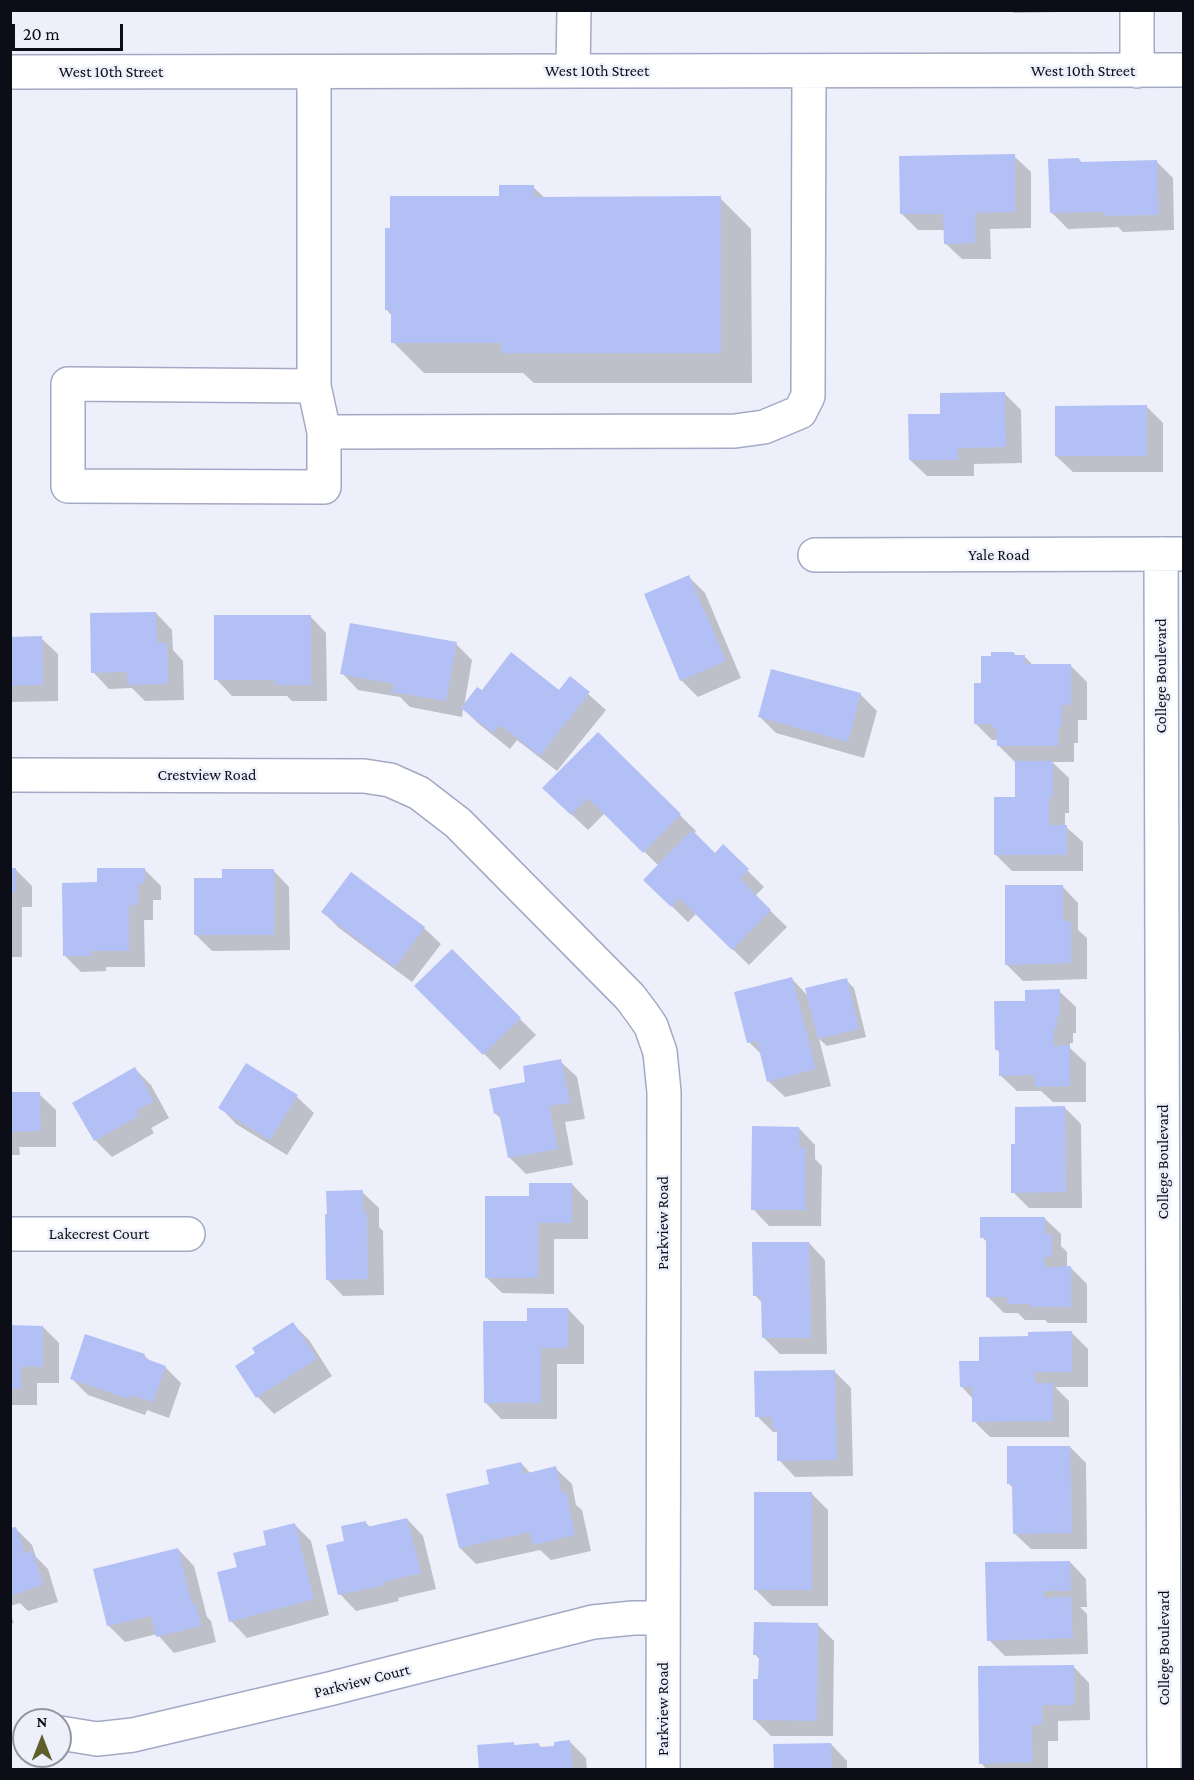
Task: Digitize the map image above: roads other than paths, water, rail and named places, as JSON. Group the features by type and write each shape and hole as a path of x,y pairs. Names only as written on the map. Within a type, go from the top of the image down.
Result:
{"street":[{"path":"573,10 573,71"},
{"path":"1137,10 1137,71"},
{"name":"West 10th Street","path":"10,72 1184,70"},
{"path":"324,432 735,431 764,427 800,412 808,396 809,71"},
{"path":"314,72 314,386 324,432 324,487 68,486 68,384 314,386"},
{"name":"Yale Road","path":"815,555 1172,554"},
{"name":"College Boulevard","path":"1164,1770 1172,554"},
{"name":"Crestview Road","path":"10,775 364,776 402,784"},
{"name":"Parkview Road","path":"402,784 433,802 466,831 630,997 651,1026 656,1039 662,1063 664,1092 663,1770"},
{"name":"Lakecrest Court","path":"10,1234 188,1234"},
{"name":"Parkview Court","path":"72,1735 97,1739 133,1735 329,1689 593,1622 663,1618"}]}
